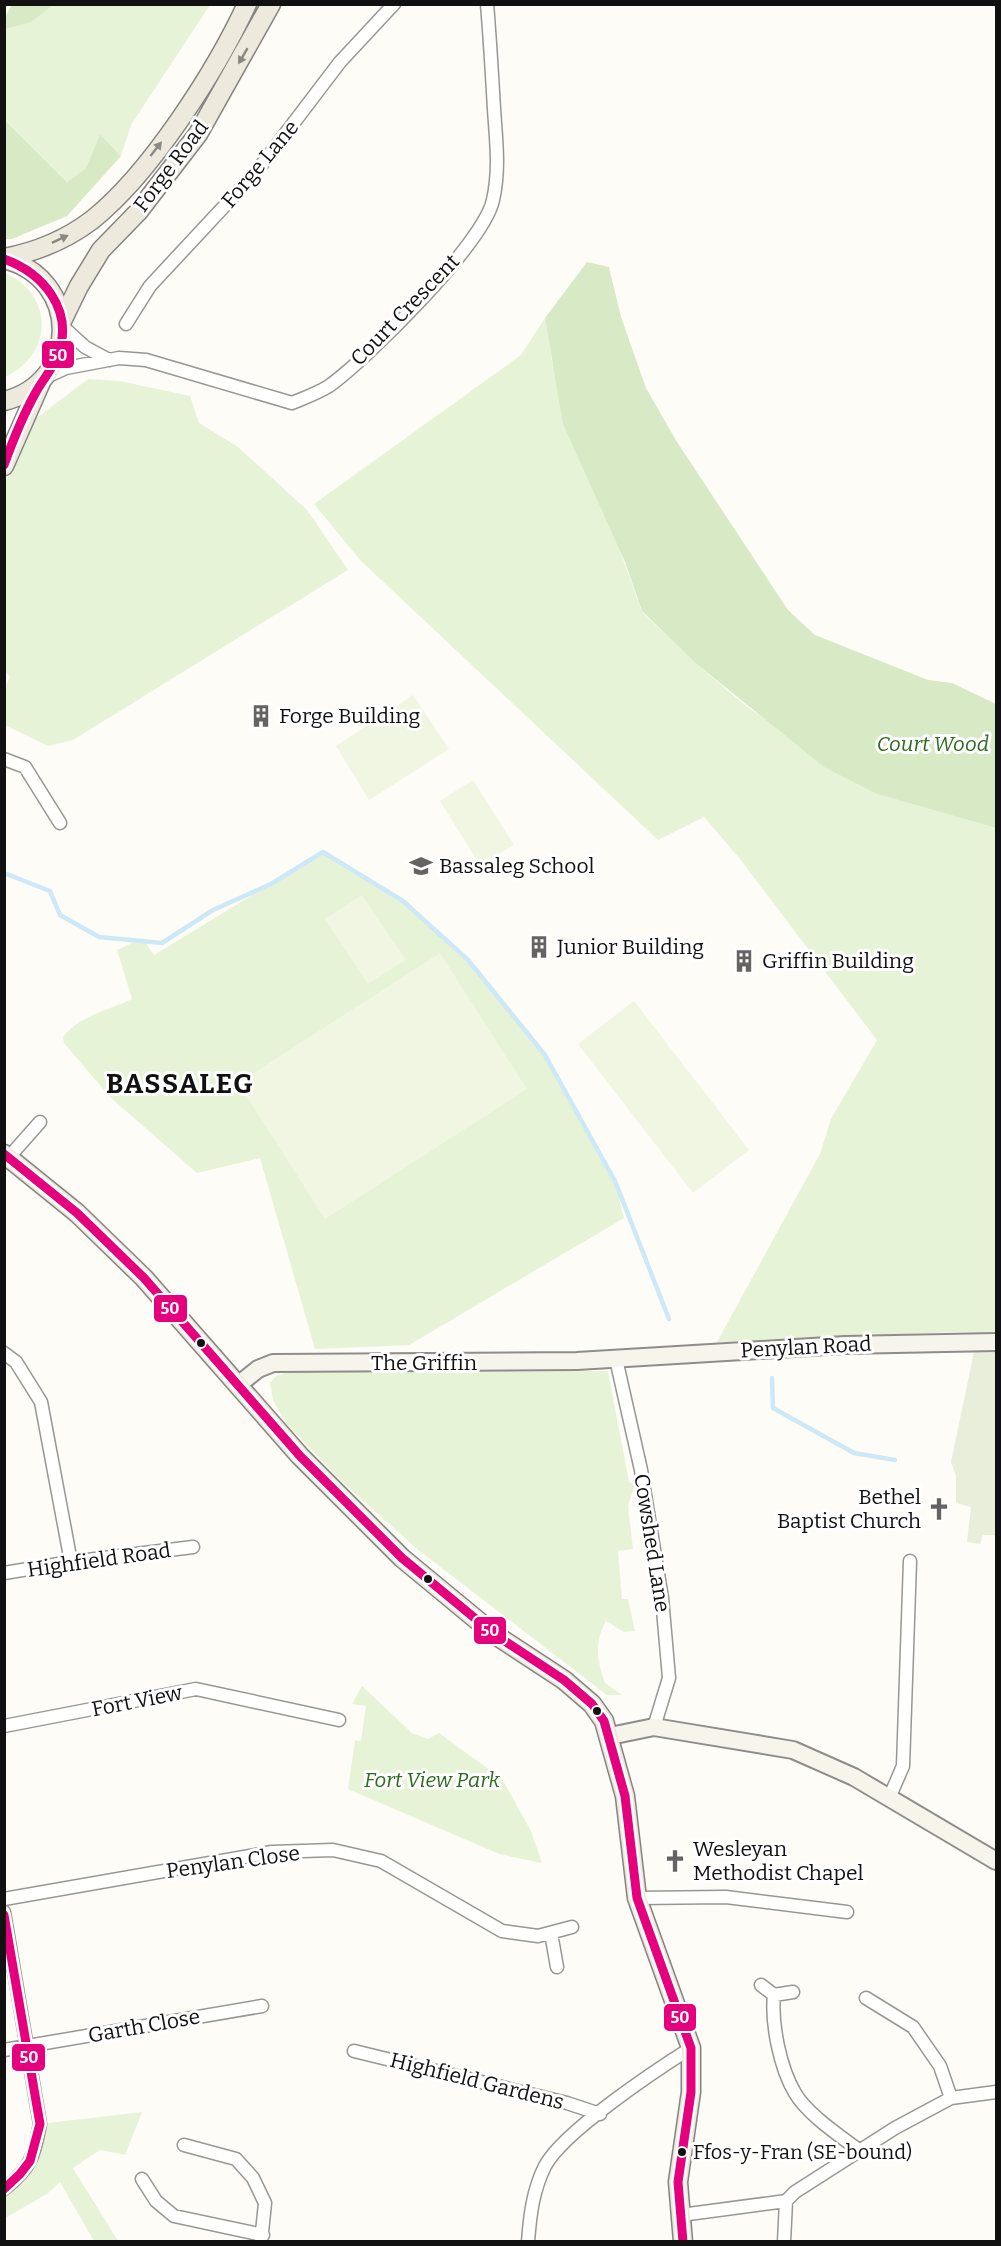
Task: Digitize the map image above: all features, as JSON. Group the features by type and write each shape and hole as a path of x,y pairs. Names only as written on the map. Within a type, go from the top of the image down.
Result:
{"main road":[{"name":"Forge Road","path":"4,259 27,254 66,237 92,220 120,195 192,101 247,4"},
{"name":"Forge Road","path":"62,323 79,286 101,250 138,212 198,134 271,4"},
{"path":"4,259 27,268 46,285 54,296 62,323 59,353 44,379 4,466"},
{"path":"4,401 30,391 44,379"},
{"path":"7,1156 77,1213 144,1278 300,1456 402,1558 494,1634 564,1680 585,1698 604,1720 625,1796 637,1898 691,2048 691,2092 678,2181 683,2241"}],"street":[{"name":"Forge Lane","path":"126,324 150,286 257,171 340,62 394,4"},
{"name":"Court Crescent","path":"44,379 66,368 109,360 146,360 292,403 328,387 373,348 457,258 481,227 492,203 497,181 497,140 487,4"},
{"path":"62,323 86,347 109,360"},
{"path":"4,759 25,767 60,823"},
{"path":"7,1156 40,1122"},
{"name":"Penylan Road","path":"616,1359 845,1345 996,1342"},
{"path":"4,1353 16,1362 41,1402 71,1562"},
{"name":"The Griffin","path":"238,1385 258,1369 273,1363 451,1363 616,1359"},
{"name":"Cowshed Lane","path":"616,1359 641,1470 662,1598 669,1678 654,1727"},
{"name":"Highfield Road","path":"4,1573 193,1547"},
{"path":"890,1796 903,1766 910,1561"},
{"name":"Fort View","path":"4,1726 196,1689 339,1720"},
{"path":"610,1736 654,1727 793,1750 890,1796 996,1861"},
{"name":"Penylan Close","path":"4,1899 272,1852 333,1850 381,1861 502,1931 538,1935 572,1927"},
{"path":"637,1898 726,1896 847,1912"},
{"path":"4,1912 40,2124 34,2155 27,2170 4,2189"},
{"path":"551,1933 557,1967"},
{"path":"761,1985 774,1995 793,1992"},
{"path":"774,1995 772,2014 781,2054 795,2094 824,2123 860,2151"},
{"path":"866,1998 913,2027 940,2066 951,2097"},
{"name":"Garth Close","path":"4,2050 262,2006"},
{"path":"528,2241 531,2204 546,2165 569,2139 653,2072 691,2048"},
{"name":"Highfield Gardens","path":"354,2051 567,2103 600,2114"},
{"path":"681,2215 786,2201 795,2192 860,2151 951,2097 996,2092"},
{"path":"142,2179 156,2201 174,2216 262,2238 265,2203 254,2178 236,2159 184,2145"},
{"path":"784,2241 786,2201"}],"green space":[{"path":"12,4 53,5 31,22 5,29 5,18"},
{"path":"12,5 210,5 131,125 121,156 100,134 86,168 67,182 5,119 4,18"},
{"path":"4,119 67,182 86,168 100,134 121,156 67,216 12,239 5,239"},
{"name":"Court Wood","path":"587,262 609,267 621,317 646,388 677,442 788,610 815,635 928,680 952,683 996,704 996,828 877,794 824,767 693,661 642,611 625,562 563,424 545,318"},
{"path":"5,273 21,283 33,295 40,310 42,325 39,340 32,355 21,367 5,377"},
{"path":"545,318 552,362 642,612 693,661 747,707 877,794 996,828 996,1334 954,1332 717,1342 820,1154 831,1119 877,1040 740,859 704,817 658,840 360,560 314,504 521,355"},
{"path":"88,379 120,381 190,396 199,423 238,447 307,510 348,570 73,740 48,746 5,725 5,688 10,677 4,669 4,487 12,461 35,419"},
{"path":"413,695 449,749 369,800 336,746"},
{"path":"473,780 514,845 480,865 440,801"},
{"path":"323,852 403,901 468,960 545,1055 615,1181 624,1218 409,1345 315,1349 260,1158 197,1173 110,1097 64,1043 63,1037 77,1024 132,999 117,950 143,938 154,955"},
{"path":"362,895 406,960 368,984 325,919"},
{"path":"440,953 527,1089 325,1219 238,1083"},
{"path":"634,1001 749,1150 693,1193 578,1044"},
{"path":"975,1347 996,1348 996,1535 983,1535 980,1544 967,1542 971,1507 956,1503 956,1476 951,1462"},
{"path":"608,1371 629,1482 635,1484 628,1506 633,1549 618,1551 622,1599 628,1599 635,1631 624,1632 606,1621 600,1636 598,1652 605,1683 622,1695 607,1695 417,1549 339,1479 285,1422 273,1400 270,1383 276,1376 289,1372"},
{"name":"Fort View Park","path":"362,1686 412,1733 428,1739 439,1733 502,1779 531,1831 542,1863 499,1854 348,1789 355,1740 361,1741 366,1706 352,1704"},
{"path":"142,2112 125,2155 100,2150 73,2168 118,2241 94,2241 60,2182 47,2194 5,2218 5,2189 27,2170 40,2124"}],"waterway":[{"path":"4,873 50,891 60,915 99,937 162,943 213,910 271,884 323,852 403,901 468,960 545,1055 615,1181 669,1319"},
{"path":"772,1378 773,1408 854,1453 895,1460"}],"transit line":[{"name":"50","path":"4,259 31,273 42,283 58,307 62,321 62,336 57,357 27,410 4,465"},
{"name":"50","path":"4,1154 77,1213 144,1278 300,1456 402,1558 494,1634 564,1680 592,1704 604,1721 625,1796 637,1898 691,2048 691,2092 678,2182 683,2242"},
{"name":"50","path":"4,1915 40,2124 30,2161 4,2189"}],"place":[{"name":"Forge Building","path":"261,716"},
{"name":"Bassaleg School","path":"421,866"},
{"name":"Junior Building","path":"539,947"},
{"name":"Griffin Building","path":"744,961"},
{"name":"Bethel Baptist Church","path":"939,1509"},
{"name":"Wesleyan Methodist Chapel","path":"675,1861"},
{"name":"Ffos-y-Fran (SE-bound)","path":"682,2152"}],"district":[{"name":"BASSALEG","path":"180,1084"}]}
